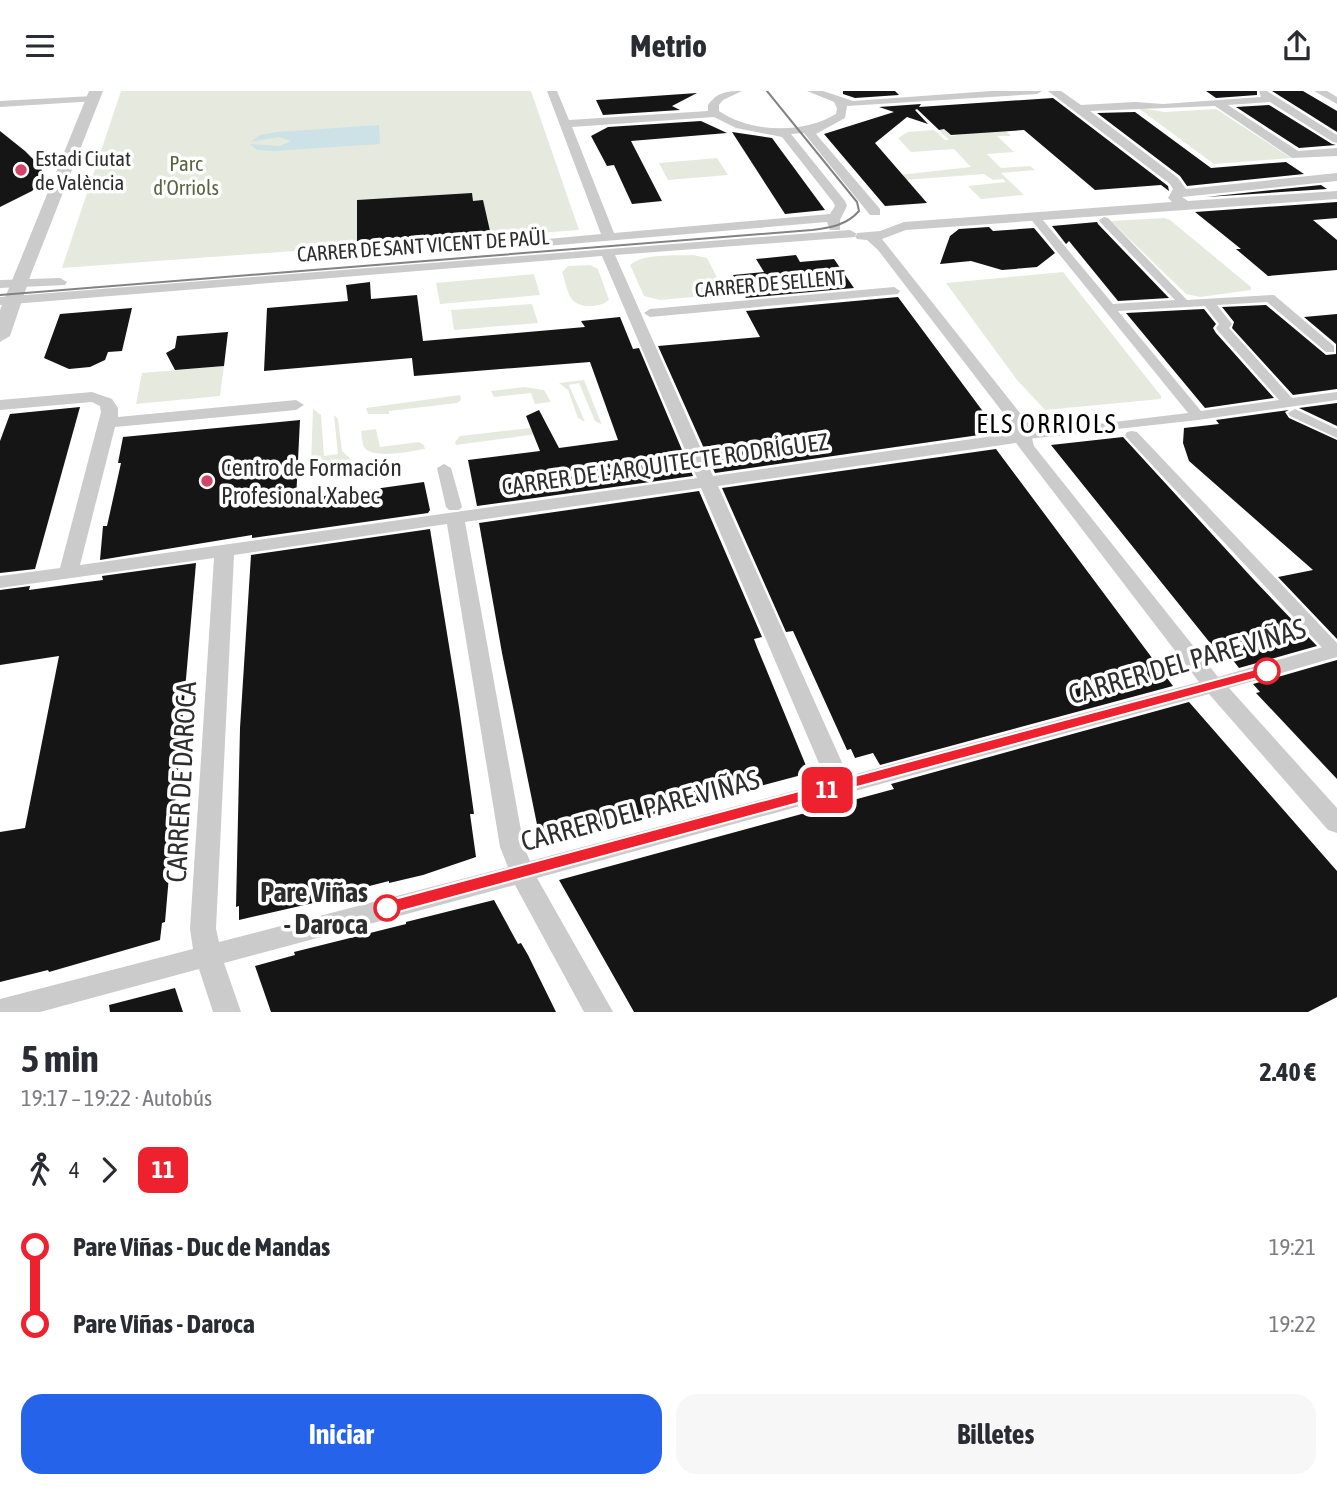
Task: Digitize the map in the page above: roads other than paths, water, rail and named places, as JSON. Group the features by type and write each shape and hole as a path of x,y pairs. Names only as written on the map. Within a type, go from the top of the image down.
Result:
{"street":[{"path":"552,91 607,244 841,787"},
{"path":"715,113 713,105 719,98 737,91"},
{"path":"811,91 852,104 1037,91"},
{"path":"1053,91 1174,181 1180,189 1176,200 1197,205 1212,203 1214,199 1204,193 1180,192"},
{"path":"1259,91 1337,140"},
{"path":"1319,91 1337,101"},
{"path":"0,104 95,95 11,294 0,336"},
{"path":"1079,108 1272,99"},
{"path":"839,102 843,108 841,116 816,128 810,133 811,137 875,212"},
{"path":"1217,103 1296,155 1337,152"},
{"path":"564,124 715,113 731,123 786,135 839,201 841,207 832,223 850,234"},
{"path":"772,130 816,128"},
{"path":"872,237 891,233 893,222 1030,211 1151,198 1180,192 1337,177"},
{"path":"1320,179 1337,189"},
{"path":"1030,211 1197,205 1337,195"},
{"name":"CARRER DE SANT VICENT DE PAÜL","path":"0,284 11,294 607,244 836,216 853,211 875,212 893,222"},
{"path":"1030,211 1198,417"},
{"path":"1104,220 1185,305"},
{"name":"CARRER DE SANT VICENT DE PAÜL","path":"607,244 850,234 872,237"},
{"path":"872,237 883,247 1022,428 1025,447 1199,669 1337,824"},
{"name":"CARRER DE SELLENT","path":"650,313 894,291"},
{"path":"1111,308 1185,305 1270,297 1330,349"},
{"path":"1209,303 1226,324 1222,328 1293,409 1337,433"},
{"name":"CARRER DE L'ARQUITECTE RODRÍGUEZ","path":"0,582 224,552 455,513 708,483 1024,437 1293,409 1337,396"},
{"path":"0,405 92,397 110,403 108,423 68,573"},
{"path":"108,423 296,405"},
{"name":"CARRER DEL PARE VIÑAS","path":"1132,435 1319,637 1336,650"},
{"path":"444,468 455,513 512,847 521,872 599,1012"},
{"name":"CARRER DE DAROCA","path":"224,552 202,929 227,1012"},
{"name":"CARRER DEL PARE VIÑAS","path":"0,1011 841,787 1336,650"}],"tram line":[{"path":"0,295 812,230 832,227 849,220 859,211 857,202 767,91"}],"place":[{"name":"Estadi Ciutat de València","path":"21,170"},
{"name":"Centro de Formación Profesional Xabec","path":"207,481"},
{"name":"Pare Viñas - Daroca","path":"387,908"}],"district":[{"name":"ELS ORRIOLS","path":"1047,424"}],"park label":[{"name":"Parc d'Orriols","path":"186,175"}]}
